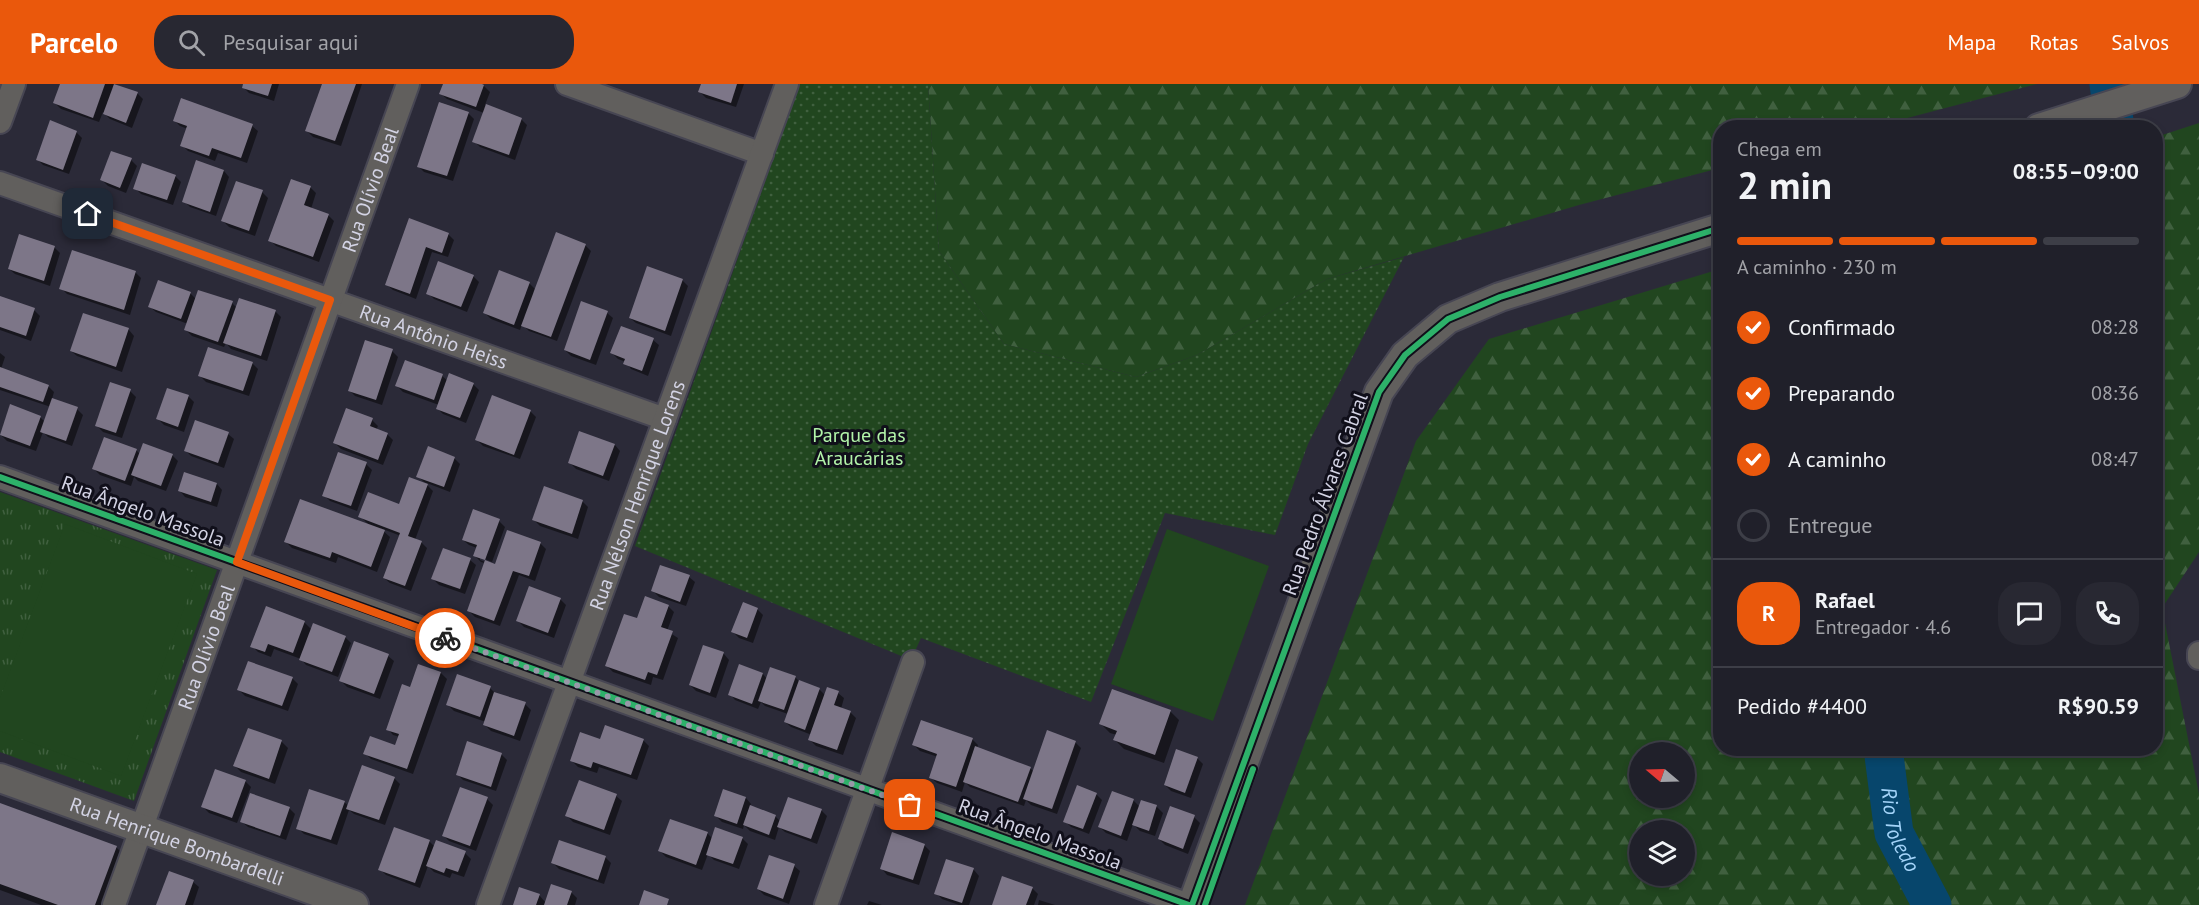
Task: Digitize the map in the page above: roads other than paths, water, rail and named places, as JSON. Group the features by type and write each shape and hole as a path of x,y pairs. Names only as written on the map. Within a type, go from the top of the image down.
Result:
{"street":[{"path":"0,123 14,84"},
{"name":"Rua Olívio Beal","path":"114,905 408,84"},
{"path":"567,84 762,154"},
{"name":"Rua Nélson Henrique Lorens","path":"488,905 787,84"},
{"path":"2062,120 2173,85"},
{"name":"Rua Antônio Heiss","path":"0,183 665,419"},
{"name":"Rua Pedro Álvares Cabral","path":"1191,905 1379,393 1405,355 1448,320 1500,297 1713,230"},
{"name":"Rua Ângelo Massola","path":"0,477 1191,905"},
{"path":"2199,653 2199,658"},
{"path":"826,905 913,662"},
{"name":"Rua Henrique Bombardelli","path":"0,778 354,905"}],"waterway":[{"name":"Rio Toledo","path":"2109,84 2114,120"},
{"name":"Rio Toledo","path":"1884,756 1894,833 1932,905"}],"park label":[{"name":"Parque das Araucárias","path":"859,446"}]}
